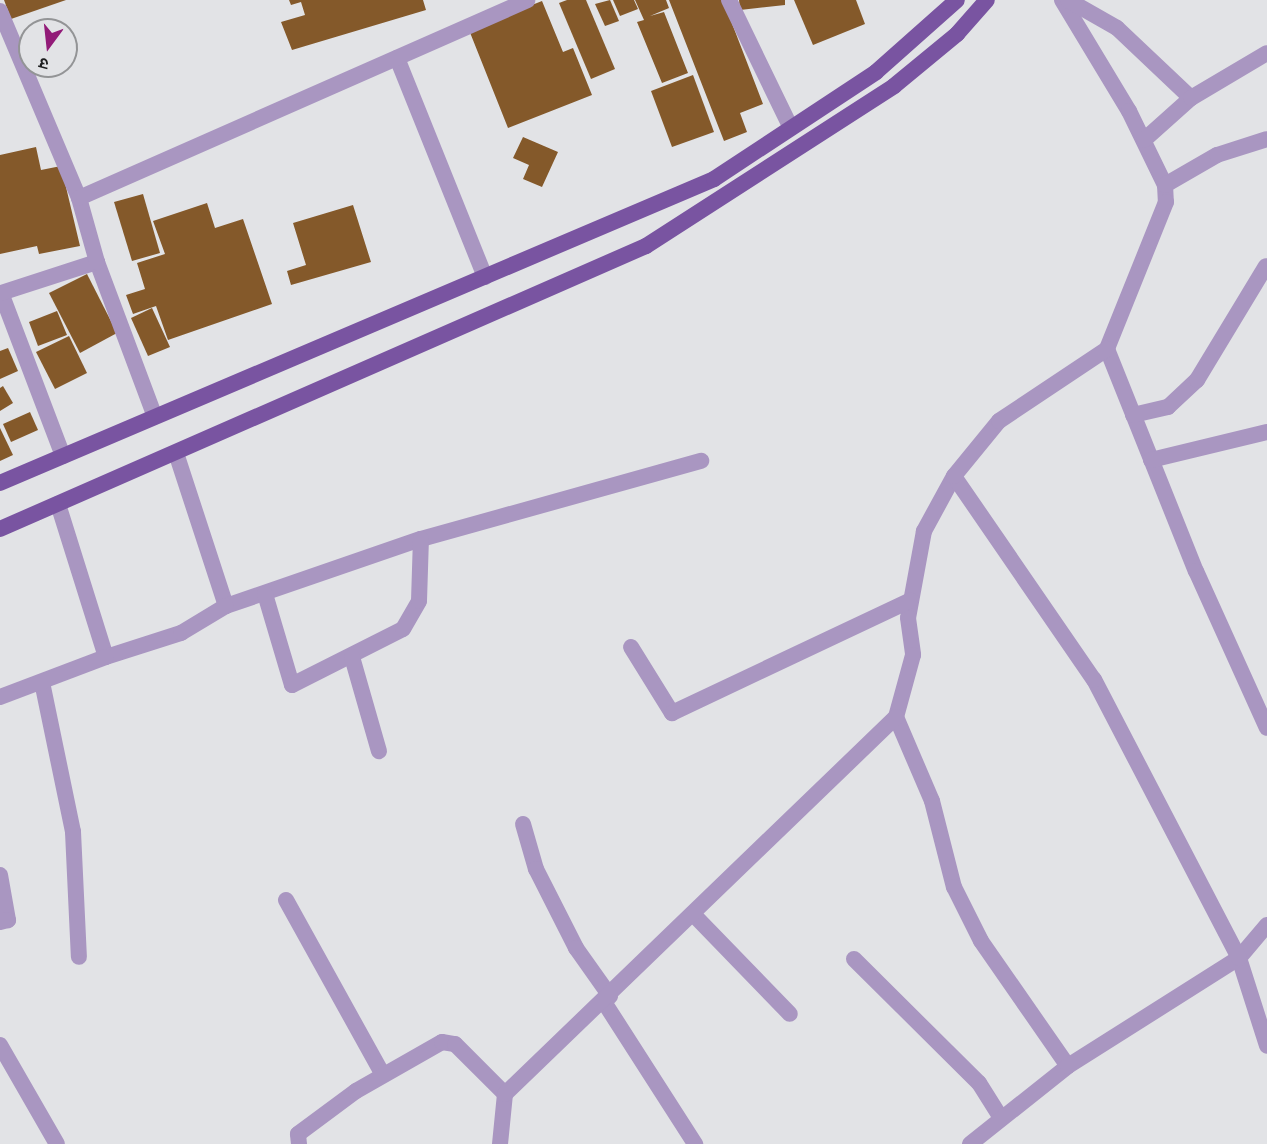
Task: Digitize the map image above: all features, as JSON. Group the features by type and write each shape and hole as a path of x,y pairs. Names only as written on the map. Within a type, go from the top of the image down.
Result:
{"main road":[{"path":"0,483 714,179 876,72 957,0"},
{"path":"0,529 646,246 894,86 957,34 987,0"}],"street":[{"path":"79,198 527,0"},
{"path":"729,0 791,128"},
{"path":"500,1144 505,1094 607,999 896,717 913,655 911,600 924,531 954,476 999,422 1107,349 1166,202 1165,185 1144,140 1062,0"},
{"path":"1068,0 1117,28 1191,98"},
{"path":"0,11 79,198 97,262 155,417"},
{"path":"1144,140 1191,98 1267,53"},
{"path":"397,58 485,277"},
{"path":"1165,185 1217,155 1267,139"},
{"path":"63,456 1,291 97,262"},
{"path":"1133,415 1168,407 1197,380 1266,266"},
{"path":"1107,349 1151,460 1267,728"},
{"path":"1151,460 1267,432"},
{"path":"176,453 226,606"},
{"path":"0,697 106,657 181,633 226,606 421,539 701,460"},
{"path":"954,476 1094,680 1239,958 1266,1041"},
{"path":"58,504 106,657"},
{"path":"265,594 292,685 389,640 413,617 419,601 421,539"},
{"path":"631,647 672,713 911,600"},
{"path":"352,657 379,751"},
{"path":"42,682 73,832 79,957"},
{"path":"896,717 932,801 954,887 981,941 1068,1066"},
{"path":"523,824 536,869 576,948 695,1144"},
{"path":"0,874 8,920 0,922"},
{"path":"286,900 382,1073"},
{"path":"693,914 790,1014"},
{"path":"970,1144 1068,1066 1239,958 1267,925"},
{"path":"854,958 979,1083 1001,1118"},
{"path":"299,1144 298,1134 382,1073 442,1042 455,1044 505,1094"},
{"path":"0,1045 57,1144"}],"building":[{"path":"4,0 66,0 11,19"},
{"path":"289,0 423,0 426,10 292,50 281,22 305,15 301,2 291,5"},
{"path":"567,0 586,0 615,69 591,79 559,3"},
{"path":"610,0 619,21 605,26 595,4"},
{"path":"613,0 634,0 638,9 620,16"},
{"path":"635,0 666,0 669,8 650,16 664,12 688,73 662,83 637,22 644,20"},
{"path":"669,0 723,0 763,104 740,113 747,132 724,141"},
{"path":"739,0 785,0 785,5 740,10"},
{"path":"794,0 856,0 865,24 813,45"},
{"path":"542,1 563,52 573,48 592,95 508,128 469,30"},
{"path":"693,75 714,132 672,147 651,91"},
{"path":"523,137 558,152 542,187 523,179 529,165 513,158"},
{"path":"36,147 41,170 61,166 80,246 39,254 37,246 0,254 0,155"},
{"path":"143,194 160,253 132,261 114,202"},
{"path":"207,203 215,228 243,219 272,304 168,340 156,306 133,314 126,295 145,289 137,263 165,254 153,221"},
{"path":"353,205 371,262 291,285 287,271 306,265 293,223"},
{"path":"87,274 117,333 80,353 49,293"},
{"path":"152,308 170,347 148,356 131,318"},
{"path":"57,311 67,335 38,346 29,322"},
{"path":"69,336 87,373 55,389 36,352"},
{"path":"8,348 18,371 0,379 0,351"},
{"path":"3,386 13,403 0,411 0,388"},
{"path":"30,412 38,430 11,442 3,424"},
{"path":"0,428 13,455 0,461"}]}
